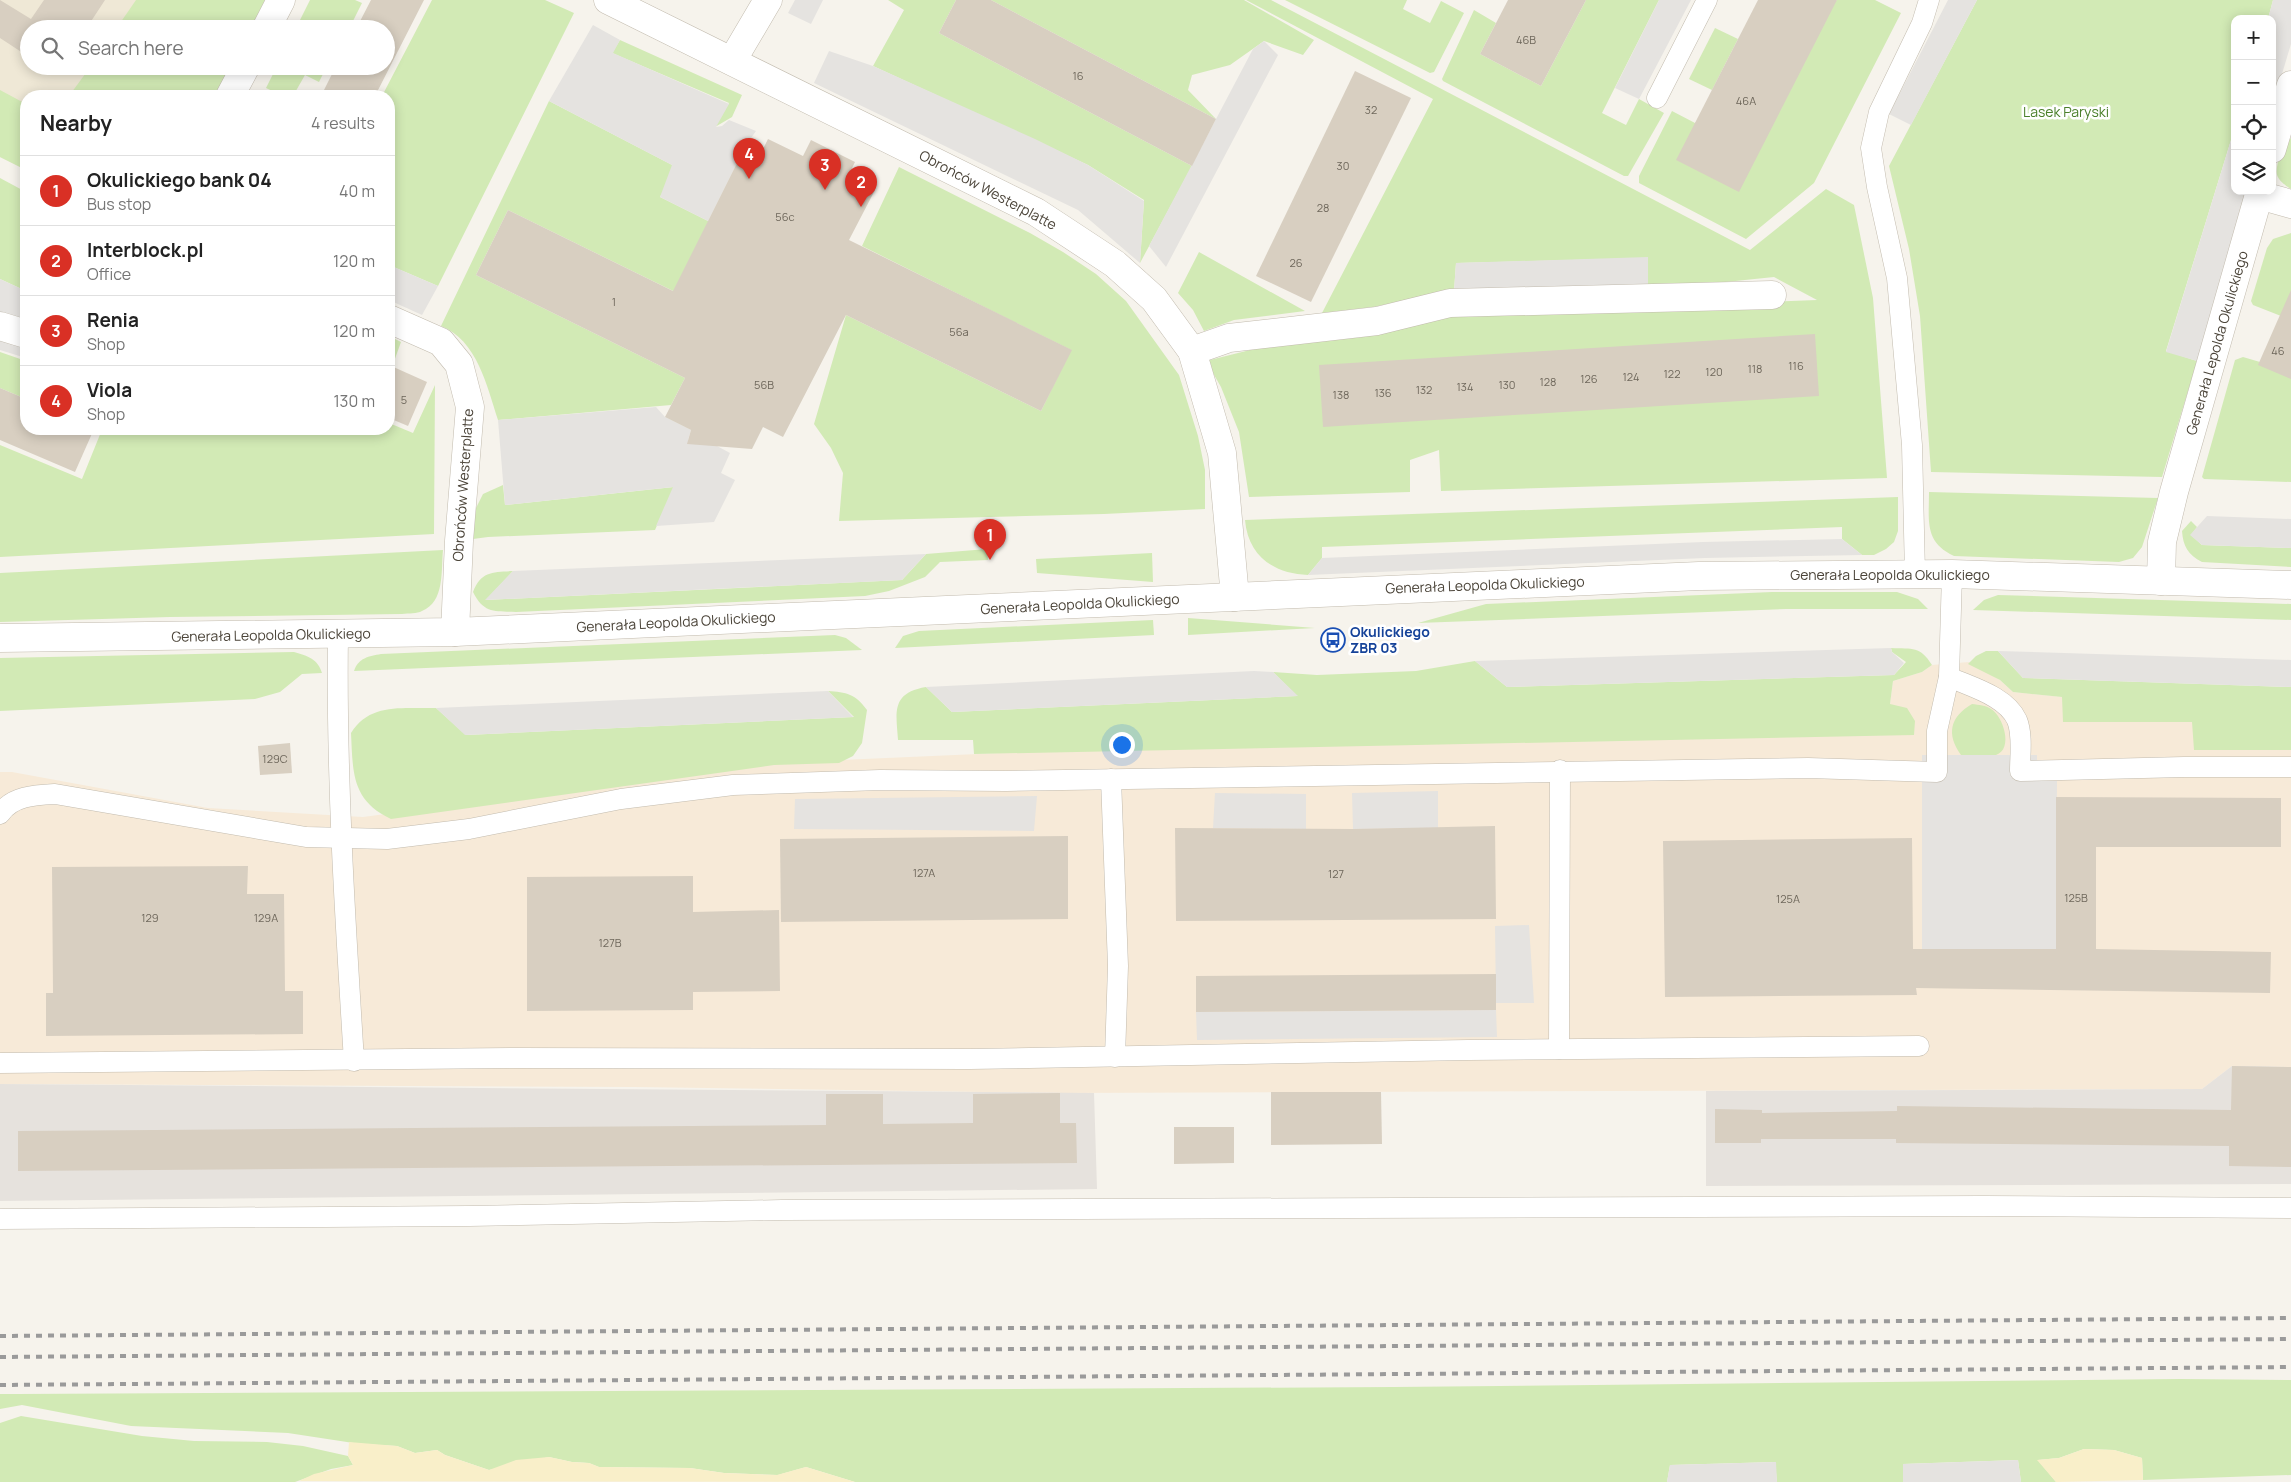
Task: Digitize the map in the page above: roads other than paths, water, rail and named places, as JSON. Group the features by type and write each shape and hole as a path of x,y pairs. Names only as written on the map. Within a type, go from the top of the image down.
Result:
{"street":[{"path":"271,20 281,0"},
{"name":"Obrońców Westerplatte","path":"608,0 1036,212 1115,264 1154,299 1192,351 1222,453 1234,597"},
{"path":"732,61 768,0"},
{"path":"233,90 241,75"},
{"path":"2276,136 2291,85"},
{"name":"Generała Lepolda Okulickiego","path":"2161,581 2162,542 2174,492 2258,195"},
{"name":"Generała Lepolda Okulickiego","path":"2265,195 2291,204"},
{"path":"1192,351 1229,338 1378,320 1450,303 1772,295"},
{"name":"Obrońców Westerplatte","path":"395,322 441,342 459,364 470,407 454,632"},
{"path":"0,326 20,332"},
{"name":"Generała Leopolda Okulickiego","path":"0,638 454,632 1700,576 1952,574 2291,585"}],"lane":[{"path":"1657,98 1707,0"},
{"path":"1915,574 1912,445 1897,278 1877,187 1871,148 1879,112 1922,23 1929,0"},
{"path":"0,814 11,803 21,798 55,794 306,837 340,840 387,839 424,836 621,800 732,785 870,780 1006,781 1560,770 1808,768 1937,772 1937,730 1949,677 1952,574"},
{"path":"338,634 337,700 340,840 354,1061"},
{"path":"1949,677 2000,700 2010,710 2017,721 2020,735 2020,771 2184,767 2291,768"},
{"path":"1559,1049 1560,770"},
{"path":"1111,779 1118,966 1115,1057"},
{"path":"0,1063 513,1058 970,1059 1559,1049 1919,1046"},
{"path":"0,1219 449,1216 782,1210 1974,1206 2291,1208"}],"railway":[{"path":"0,1336 2291,1318"},
{"path":"0,1357 2291,1339"},
{"path":"0,1385 2291,1367"}],"place":[{"name":"Viola","path":"749,179"},
{"name":"Renia","path":"825,190"},
{"name":"Interblock.pl","path":"861,207"},
{"name":"Okulickiego bank 04","path":"990,560"},
{"name":"Okulickiego ZBR 03","path":"1333,640"}],"park label":[{"name":"Lasek Paryski","path":"2066,112"}]}
